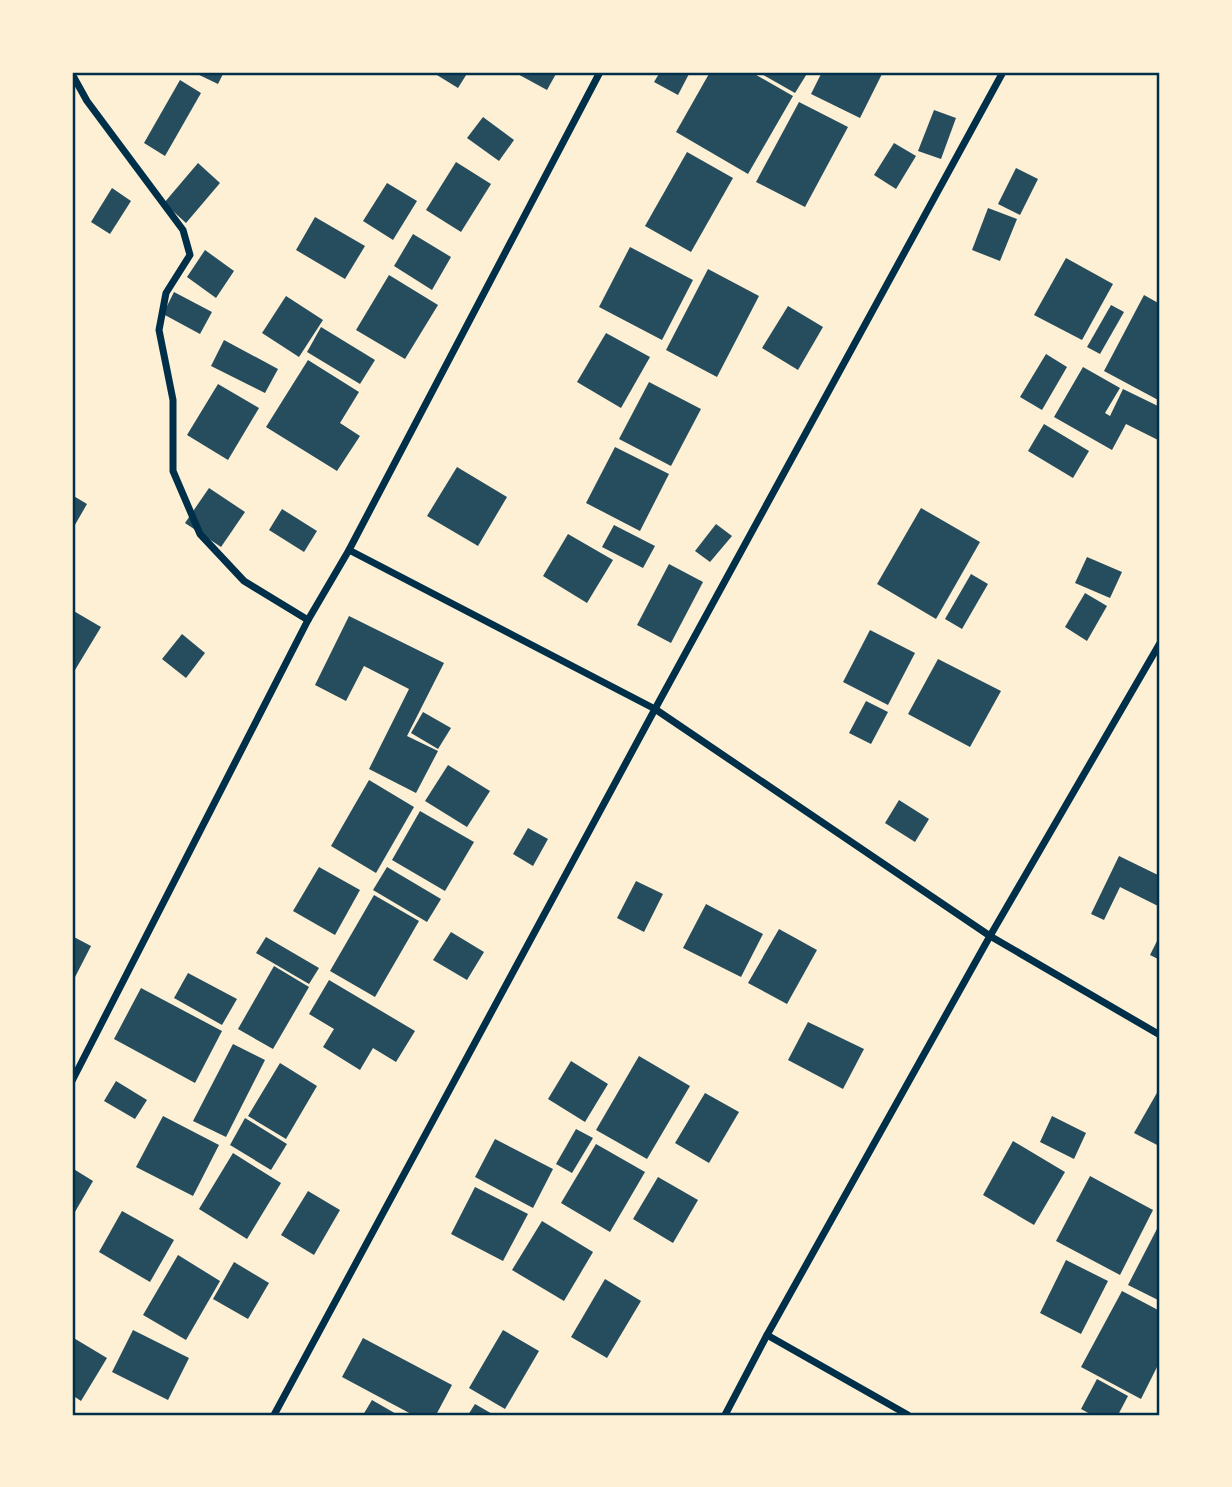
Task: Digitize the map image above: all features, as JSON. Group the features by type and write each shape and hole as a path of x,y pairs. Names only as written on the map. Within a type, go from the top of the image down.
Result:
{"street":[{"path":"72,1081 307,620 348,550 600,72"},
{"path":"274,1415 654,709 1003,72"},
{"path":"72,74 87,101 183,230 190,255 166,293 159,330 173,400 173,471 200,534 244,581 307,620"},
{"path":"348,550 654,709 990,936 1160,1035"},
{"path":"725,1415 990,936 1160,643"},
{"path":"767,1335 908,1415"}],"building":[{"path":"193,72 224,72 218,84"},
{"path":"432,72 468,72 458,88"},
{"path":"514,72 557,72 547,90"},
{"path":"660,72 690,72 678,95 654,82"},
{"path":"710,72 751,72 793,96 748,174 676,132"},
{"path":"758,72 808,72 795,93"},
{"path":"822,72 883,72 860,118 811,94"},
{"path":"180,80 201,93 165,156 144,143"},
{"path":"799,102 848,127 805,207 756,182"},
{"path":"934,110 956,118 941,159 918,151"},
{"path":"483,117 514,140 499,161 467,138"},
{"path":"894,143 916,156 896,189 874,175"},
{"path":"687,152 733,178 691,252 645,226"},
{"path":"456,162 491,184 461,232 426,210"},
{"path":"198,163 220,183 186,223 164,203"},
{"path":"1016,168 1038,179 1020,215 998,204"},
{"path":"387,183 417,201 393,240 363,221"},
{"path":"112,188 131,201 110,234 91,222"},
{"path":"988,208 1017,219 1000,261 972,250"},
{"path":"315,217 365,246 345,279 296,250"},
{"path":"413,234 451,257 432,290 394,266"},
{"path":"630,247 693,280 662,340 599,307"},
{"path":"205,250 234,271 216,298 187,277"},
{"path":"1066,258 1113,284 1082,340 1034,315"},
{"path":"708,269 759,296 717,377 666,350"},
{"path":"389,275 438,305 405,359 356,330"},
{"path":"174,292 212,312 200,334 163,314"},
{"path":"1144,295 1160,304 1160,401 1104,371"},
{"path":"286,296 323,320 299,357 262,333"},
{"path":"1111,305 1124,312 1100,354 1087,347"},
{"path":"788,306 823,327 798,370 762,348"},
{"path":"321,327 375,360 360,384 307,352"},
{"path":"606,333 650,357 621,408 577,382"},
{"path":"224,340 278,369 265,393 211,366"},
{"path":"1046,354 1067,367 1042,410 1020,397"},
{"path":"308,360 359,392 340,423 360,436 337,471 266,427"},
{"path":"1083,367 1120,388 1105,413 1110,416 1123,389 1160,407 1160,441 1126,424 1112,450 1054,417"},
{"path":"649,382 701,409 671,466 619,439"},
{"path":"218,384 259,408 228,460 187,435"},
{"path":"1044,424 1089,451 1073,478 1028,451"},
{"path":"615,447 669,474 640,531 586,503"},
{"path":"457,467 507,497 478,546 427,516"},
{"path":"209,488 245,512 221,547 185,523"},
{"path":"72,495 87,504 72,530"},
{"path":"921,508 980,542 936,619 877,584"},
{"path":"282,509 317,531 304,552 269,530"},
{"path":"716,524 732,536 710,562 695,551"},
{"path":"614,525 655,546 643,568 602,547"},
{"path":"568,534 613,560 587,603 543,576"},
{"path":"1087,557 1122,572 1110,598 1075,583"},
{"path":"669,564 703,582 671,643 637,625"},
{"path":"971,574 988,584 962,629 945,619"},
{"path":"1085,593 1107,606 1087,641 1065,627"},
{"path":"72,610 101,627 72,675"},
{"path":"349,616 444,663 407,736 438,751 416,793 369,769 409,689 364,666 346,701 315,685"},
{"path":"870,630 915,653 888,705 843,682"},
{"path":"182,634 205,653 186,678 162,659"},
{"path":"938,659 1001,691 970,747 908,714"},
{"path":"866,701 888,712 871,744 849,733"},
{"path":"423,712 451,728 438,749 411,733"},
{"path":"448,765 490,791 467,827 425,801"},
{"path":"369,780 414,807 376,873 331,846"},
{"path":"899,800 929,819 915,842 885,823"},
{"path":"420,811 474,842 445,891 392,860"},
{"path":"528,828 548,839 533,866 513,854"},
{"path":"1119,856 1160,876 1160,907 1120,887 1104,920 1091,914"},
{"path":"319,867 360,890 335,935 293,911"},
{"path":"387,867 441,899 427,922 373,890"},
{"path":"636,881 663,894 644,932 617,918"},
{"path":"374,895 419,921 375,997 330,971"},
{"path":"706,904 763,934 741,977 683,948"},
{"path":"779,929 817,950 787,1004 748,983"},
{"path":"451,932 484,952 467,980 433,960"},
{"path":"1160,935 1160,960 1150,955"},
{"path":"72,936 91,946 72,983"},
{"path":"266,937 319,968 309,984 256,953"},
{"path":"274,966 309,987 273,1049 238,1029"},
{"path":"188,973 237,999 222,1025 174,998"},
{"path":"329,980 415,1031 396,1062 373,1048 360,1070 323,1047 334,1029 309,1014"},
{"path":"141,988 222,1031 195,1083 114,1039"},
{"path":"808,1022 864,1049 843,1089 788,1060"},
{"path":"233,1044 265,1060 226,1137 193,1121"},
{"path":"639,1056 690,1086 647,1159 596,1130"},
{"path":"571,1061 608,1084 585,1122 548,1099"},
{"path":"280,1063 317,1086 286,1139 248,1116"},
{"path":"116,1081 147,1100 135,1119 104,1101"},
{"path":"1158,1091 1160,1092 1159,1146 1134,1133"},
{"path":"705,1093 739,1112 709,1163 675,1143"},
{"path":"163,1116 219,1145 193,1196 136,1167"},
{"path":"1052,1116 1086,1133 1074,1159 1040,1142"},
{"path":"245,1118 287,1144 271,1170 230,1145"},
{"path":"576,1129 593,1138 572,1173 556,1164"},
{"path":"495,1139 553,1169 533,1208 475,1177"},
{"path":"1013,1141 1065,1172 1034,1225 983,1195"},
{"path":"596,1144 645,1172 610,1232 561,1203"},
{"path":"233,1153 281,1183 247,1239 199,1209"},
{"path":"72,1168 93,1181 72,1217"},
{"path":"1090,1176 1153,1210 1120,1275 1056,1241"},
{"path":"658,1177 698,1200 673,1243 633,1219"},
{"path":"475,1187 528,1214 503,1261 451,1234"},
{"path":"308,1191 340,1210 314,1255 281,1235"},
{"path":"122,1211 174,1240 150,1282 99,1252"},
{"path":"542,1221 593,1252 564,1301 512,1270"},
{"path":"1160,1223 1160,1301 1128,1285"},
{"path":"178,1255 220,1281 186,1340 143,1315"},
{"path":"1066,1260 1108,1281 1081,1334 1040,1313"},
{"path":"234,1262 269,1283 248,1319 213,1299"},
{"path":"605,1279 641,1301 607,1358 571,1337"},
{"path":"1122,1291 1160,1311 1160,1361 1141,1399 1081,1367"},
{"path":"133,1330 189,1358 168,1400 112,1372"},
{"path":"503,1330 539,1351 505,1409 469,1388"},
{"path":"72,1337 107,1358 81,1401 72,1395"},
{"path":"363,1338 452,1385 436,1415 413,1415 342,1377"},
{"path":"1097,1379 1128,1396 1118,1415 1092,1415 1081,1409"},
{"path":"372,1400 398,1415 363,1415"},
{"path":"475,1404 494,1415 468,1415"}]}
